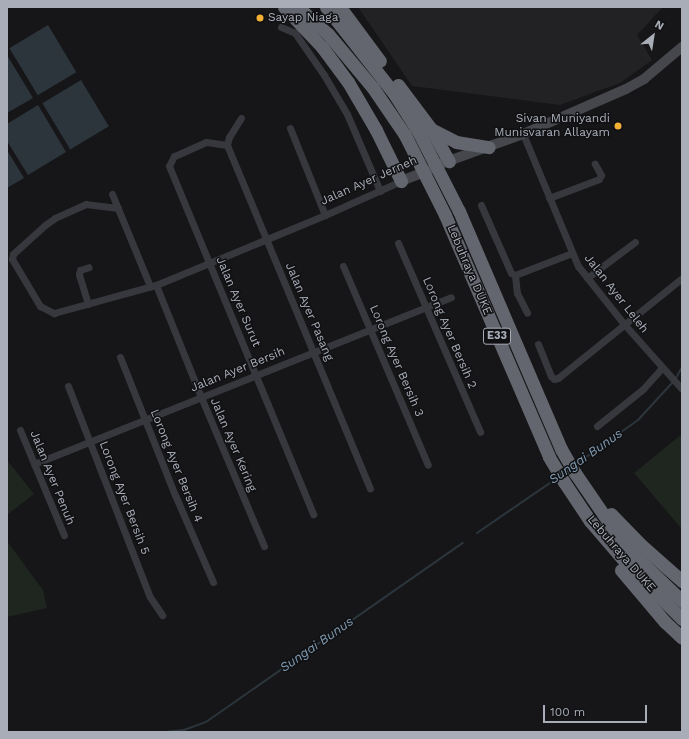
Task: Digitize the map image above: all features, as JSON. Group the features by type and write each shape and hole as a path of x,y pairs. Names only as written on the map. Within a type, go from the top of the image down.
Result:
{"highway":[{"path":"284,7 322,47 348,82 376,130 401,181"},
{"name":"Lebuhraya DUKE","path":"298,7 328,34 374,88 405,135 445,215 549,457 564,482 590,521 627,564 682,619"},
{"name":"Lebuhraya DUKE","path":"326,7 425,131 561,449 575,473 614,530 636,557 682,602"},
{"path":"340,7 425,131 449,161"},
{"path":"425,131 456,142 489,146"},
{"path":"588,490 641,545 682,581"},
{"path":"590,521 609,556 665,622 682,638"}],"main road":[{"name":"Jalan Ayer Jerneh","path":"401,181 449,161 523,134 626,89 644,79 682,47"}],"street":[{"path":"281,27 295,33 324,75 348,114 380,191"},
{"path":"227,145 228,137 241,118"},
{"path":"290,128 325,215"},
{"name":"Jalan Ayer Leleh","path":"523,134 578,266 624,324 680,388"},
{"name":"Jalan Ayer Surut","path":"227,145 206,142 174,156 169,166 257,375 313,514"},
{"name":"Jalan Ayer Pasang","path":"227,145 370,488"},
{"path":"550,198 599,179 601,175 595,164"},
{"name":"Jalan Ayer Jerneh","path":"118,208 86,204 45,225 14,254 12,259 40,306 54,313 153,285 325,215 401,181"},
{"name":"Jalan Ayer Kering","path":"112,194 153,285 264,546"},
{"path":"481,205 509,270 515,275 517,293 527,313"},
{"path":"587,278 635,242"},
{"name":"Lorong Ayer Bersih 2","path":"398,243 480,432"},
{"path":"515,275 572,253"},
{"name":"Lorong Ayer Bersih 3","path":"343,266 428,466"},
{"path":"88,304 79,274 80,270 89,267"},
{"path":"538,344 554,379 558,378 682,278"},
{"name":"Jalan Ayer Bersih","path":"34,464 451,297"},
{"name":"Lorong Ayer Bersih 4","path":"120,356 175,495 213,582"},
{"path":"597,426 643,389 662,368"},
{"name":"Lorong Ayer Bersih 5","path":"68,386 150,597 162,615"},
{"name":"Jalan Ayer Penuh","path":"20,430 64,535"}],"shaded area":[{"path":"358,7 663,7 637,35 652,60 620,83 560,105 412,86"},
{"path":"48,25 76,72 38,95 9,48"},
{"path":"7,55 33,98 7,113"},
{"path":"81,80 109,126 70,149 42,103"},
{"path":"38,105 66,152 28,175 7,141 7,124"},
{"path":"7,150 24,178 7,188"},
{"path":"682,434 682,529 634,473"},
{"path":"7,460 34,494 7,515"},
{"path":"7,541 43,590 47,608 7,617"}],"waterway":[{"name":"Sungai Bunus","path":"676,378 682,367"},
{"name":"Sungai Bunus","path":"575,465 638,420 673,382"},
{"name":"Sungai Bunus","path":"477,533 557,478"},
{"name":"Sungai Bunus","path":"165,732 184,730 206,722 463,543"}],"place":[{"name":"Sayap Niaga","path":"260,18"},
{"name":"Sivan Muniyandi Munisvaran Allayam","path":"618,126"}]}
